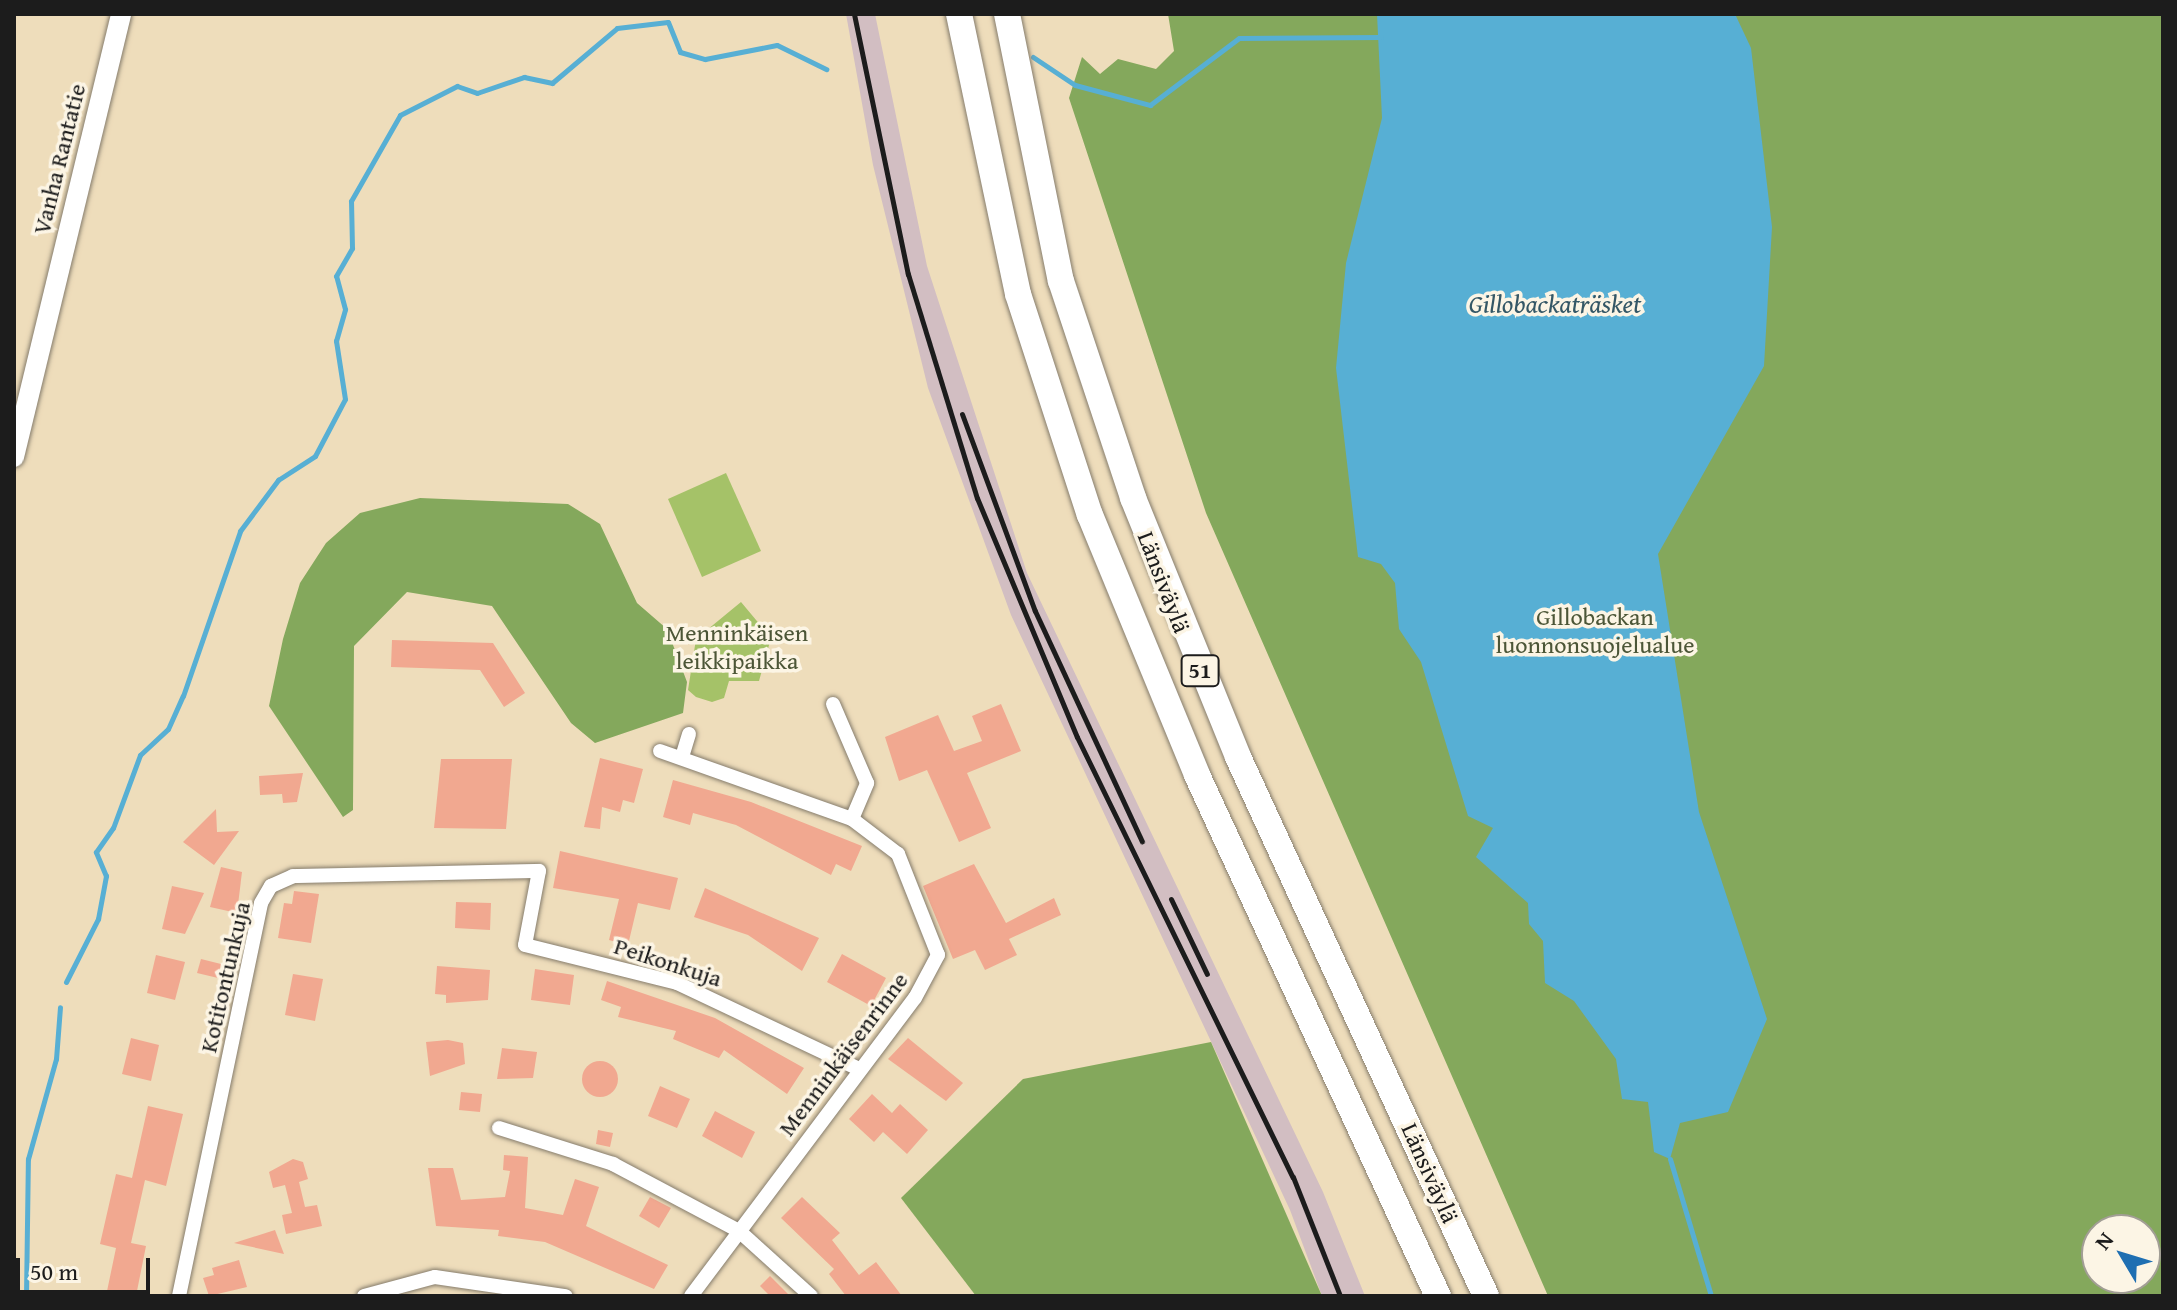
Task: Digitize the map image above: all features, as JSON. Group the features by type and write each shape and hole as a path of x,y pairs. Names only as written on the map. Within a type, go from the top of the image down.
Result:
{"highway":[{"name":"Länsiväylä","path":"959,14 1018,294 1090,515 1197,775 1438,1296"},
{"name":"Länsiväylä","path":"1007,14 1061,281 1138,513 1238,757 1486,1296"}],"main road":[{"name":"Vanha Rantatie","path":"14,457 121,14"}],"street":[{"path":"660,751 852,819 867,783 833,704"},
{"path":"682,757 689,734"},
{"name":"Menninkäisenrinne","path":"691,1296 859,1069 938,955 898,854 852,819"},
{"name":"Peikonkuja","path":"539,871 525,945 677,983 859,1069"},
{"name":"Kotitontunkuja","path":"179,1296 261,903 271,886 317,875 539,871"},
{"path":"499,1128 613,1164 739,1231 811,1296"},
{"path":"364,1296 435,1277 566,1296"}],"shaded area":[{"path":"846,14 875,14 927,266 1027,573 1323,1192 1365,1296 1322,1296 1290,1210 1011,615 928,388 873,165"}],"green space":[{"name":"Gillobackan luonnonsuojelualue","path":"1168,14 2163,14 2163,1296 1548,1296 1206,513 1069,98 1082,57 1100,74 1118,59 1156,69 1174,51"},
{"path":"726,473 761,551 702,577 668,499"},
{"path":"420,498 568,504 600,524 637,603 667,629 687,682 683,713 595,743 571,723 492,606 407,592 354,646 353,810 343,817 269,706 283,639 300,583 326,543 360,513"},
{"name":"Menninkäisen leikkipaikka","path":"741,602 771,638 759,681 729,681 724,698 712,702 696,697 688,690 696,639"},
{"path":"1211,1042 1322,1296 976,1296 901,1198 1023,1079"}],"water":[{"name":"Gillobackaträsket","path":"1377,14 1735,14 1751,48 1772,227 1764,366 1658,554 1699,812 1767,1019 1728,1112 1680,1123 1670,1159 1654,1152 1648,1102 1622,1099 1616,1059 1574,1001 1545,983 1543,941 1529,924 1528,903 1476,857 1493,828 1468,816 1421,662 1399,629 1395,583 1381,564 1358,557 1336,368 1346,263 1382,118"}],"building":[{"path":"392,640 493,643 525,693 504,707 480,670 391,667"},
{"path":"1001,704 1021,751 967,773 991,828 959,842 927,770 899,781 885,737 938,715 954,751 982,741 972,716"},
{"path":"600,758 643,769 634,803 623,800 620,812 602,807 600,829 584,827"},
{"path":"441,759 512,759 506,829 434,828"},
{"path":"303,773 297,802 283,803 282,794 260,795 259,776"},
{"path":"673,780 751,802 862,846 851,871 836,864 831,875 736,825 693,813 690,825 663,817"},
{"path":"216,809 217,832 239,831 214,865 183,842"},
{"path":"560,851 678,878 670,910 638,903 628,945 609,940 619,899 553,888"},
{"path":"974,864 1006,923 1054,898 1061,915 1009,939 1017,955 985,970 975,950 953,959 923,886"},
{"path":"221,867 242,872 237,913 210,907"},
{"path":"172,886 204,893 185,934 162,929"},
{"path":"705,888 819,938 802,971 748,935 694,917"},
{"path":"294,891 319,894 311,943 278,938 284,903 292,904"},
{"path":"456,902 491,903 490,930 455,928"},
{"path":"842,954 886,978 871,1006 827,982"},
{"path":"156,955 185,962 175,1000 147,993"},
{"path":"201,959 221,964 218,978 197,973"},
{"path":"437,966 490,970 488,1000 446,1003 446,995 435,994"},
{"path":"535,969 574,975 570,1005 531,1000"},
{"path":"293,974 323,979 315,1021 285,1015"},
{"path":"607,981 715,1018 804,1068 787,1094 724,1050 719,1058 673,1039 676,1031 618,1017 621,1007 601,1000"},
{"path":"131,1038 159,1045 151,1081 122,1074"},
{"path":"908,1038 963,1083 946,1101 888,1059"},
{"path":"448,1040 463,1043 465,1064 430,1076 426,1042"},
{"path":"502,1048 537,1052 533,1078 497,1079"},
{"path":"600,1061 613,1066 618,1079 613,1092 600,1097 587,1092 582,1079 587,1066"},
{"path":"660,1086 690,1099 677,1128 648,1116"},
{"path":"461,1092 482,1094 480,1112 459,1110"},
{"path":"872,1094 892,1113 900,1104 928,1130 907,1154 883,1132 874,1142 849,1119"},
{"path":"148,1106 183,1114 166,1186 145,1180 131,1243 146,1246 136,1296 106,1296 116,1248 100,1244 116,1174 132,1178"},
{"path":"715,1111 755,1132 742,1158 702,1136"},
{"path":"598,1130 613,1133 610,1147 596,1144"},
{"path":"504,1155 528,1157 525,1208 563,1215 575,1179 599,1187 586,1226 668,1265 654,1289 545,1242 498,1236 499,1230 436,1226 428,1168 453,1168 461,1200 505,1197 510,1171 503,1170"},
{"path":"293,1159 303,1162 308,1179 299,1182 305,1207 317,1205 322,1226 286,1234 282,1215 292,1213 285,1185 273,1188 269,1172"},
{"path":"650,1197 671,1208 659,1228 639,1216"},
{"path":"802,1197 840,1233 832,1240 859,1275 876,1262 902,1296 846,1296 829,1274 834,1269 781,1218"},
{"path":"275,1230 284,1254 234,1243"},
{"path":"239,1260 247,1287 209,1296 203,1278 214,1275 212,1268"},
{"path":"770,1276 790,1296 770,1296 760,1286"}],"waterway":[{"path":"66,982 98,919 106,876 96,852 113,828 140,755 168,729 183,696 240,531 278,480 315,456 345,399 336,341 345,309 336,276 352,248 351,201 400,115 457,86 477,93 524,77 552,83 617,28 668,22 680,52 705,59 777,45 826,69"},
{"path":"1033,57 1075,85 1150,105 1239,38 1381,37"},
{"path":"26,1296 28,1159 56,1059 60,1007"},
{"path":"1670,1159 1711,1296"}],"railway":[{"path":"854,14 908,274 977,498 1077,737 1293,1177 1340,1296"},
{"path":"962,414 1035,611 1142,841"},
{"path":"1171,899 1207,974"}]}
